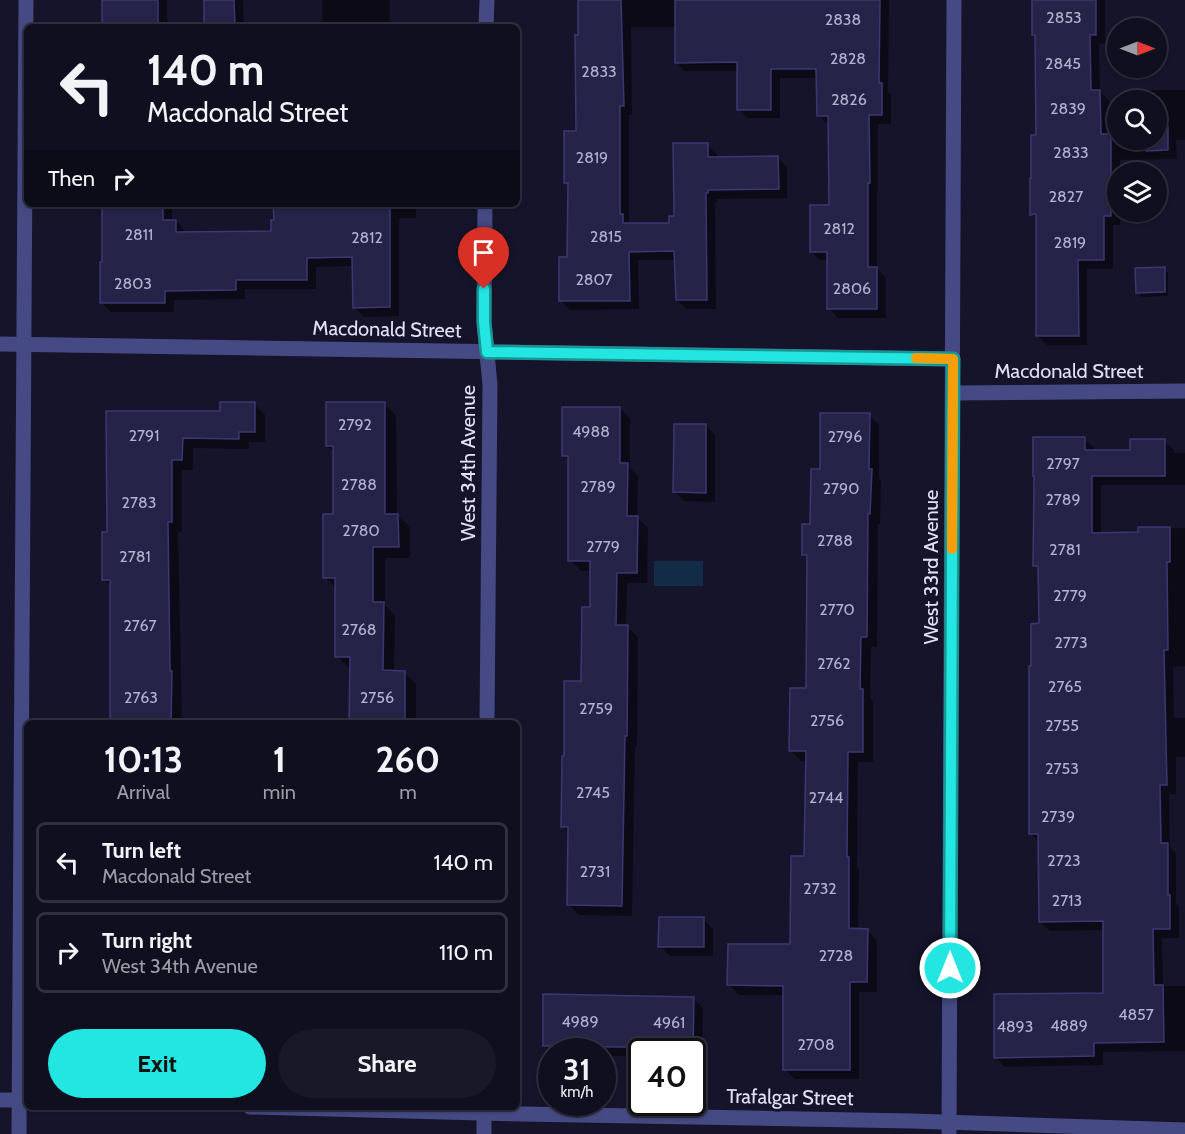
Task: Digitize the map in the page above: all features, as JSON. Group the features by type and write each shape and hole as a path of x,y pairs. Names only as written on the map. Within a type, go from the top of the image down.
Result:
{"street":[{"path":"26,0 26,24"},
{"path":"486,24 487,0"},
{"name":"West 33rd Avenue","path":"949,1128 954,0"},
{"path":"19,1134 23,1100 25,207"},
{"name":"West 34th Avenue","path":"485,207 484,322 490,385 487,720"},
{"name":"Macdonald Street","path":"0,344 953,359"},
{"name":"Macdonald Street","path":"953,393 1185,391"},
{"path":"0,1100 23,1100"},
{"path":"484,1110 484,1134"},
{"name":"Trafalgar Street","path":"484,1110 949,1128 1185,1130"}],"water":[{"path":"654,561 703,561 703,586 654,586"}],"building":[{"path":"102,0 158,0 158,24 102,24"},
{"path":"204,0 234,0 235,24 204,24"},
{"path":"578,0 621,0 624,106 620,106 620,214 623,214 623,223 669,223 669,216 674,216 673,143 708,143 708,157 778,156 779,189 708,190 706,193 707,300 676,300 674,251 629,252 630,301 559,301 559,257 567,257 568,183 564,183 564,131 576,131 575,35 578,35"},
{"path":"675,0 880,0 879,83 882,83 882,115 869,115 870,183 868,183 868,267 877,267 877,309 827,309 827,252 810,252 810,205 829,205 828,116 817,116 816,69 771,69 771,110 737,110 737,62 675,63"},
{"path":"1032,0 1096,0 1096,35 1090,35 1091,90 1100,90 1101,134 1107,134 1107,150 1111,150 1111,162 1107,162 1104,260 1078,260 1079,336 1036,336 1036,214 1030,215 1031,135 1036,135 1035,35 1032,35"},
{"path":"1167,127 1168,150 1146,151 1167,150"},
{"path":"102,207 163,207 163,220 176,220 176,232 271,231 271,220 274,220 273,207 390,207 390,307 353,308 352,257 307,258 307,280 236,280 236,290 165,291 165,303 100,303 100,262 102,262"},
{"path":"1165,267 1165,292 1136,293 1135,268"},
{"path":"220,402 255,402 255,432 239,432 239,439 183,438 182,460 172,460 172,522 168,522 171,720 110,720 110,580 102,580 102,532 107,532 106,411 220,411"},
{"path":"326,402 385,402 385,514 398,514 399,547 373,547 373,602 384,602 383,670 405,671 405,720 349,720 350,657 335,657 335,578 323,578 323,514 333,514 333,446 326,446"},
{"path":"562,407 620,407 620,463 628,463 627,516 638,516 637,573 617,573 616,625 628,625 622,906 567,905 568,827 561,827 564,681 581,681 582,607 590,607 590,561 568,561 568,456 562,456"},
{"path":"820,413 870,413 869,469 872,469 870,514 868,514 867,637 861,637 860,689 863,689 863,752 848,752 847,857 849,857 849,928 868,929 867,982 850,982 850,1070 783,1070 783,986 727,985 728,944 790,944 791,856 804,856 806,751 789,751 790,688 806,688 807,555 802,555 802,524 810,524 811,469 820,469"},
{"path":"674,424 706,424 706,493 673,492"},
{"path":"1033,437 1085,437 1085,450 1130,450 1130,439 1165,439 1165,476 1092,476 1092,533 1138,532 1138,527 1170,527 1170,562 1167,562 1168,650 1164,650 1167,785 1160,785 1161,843 1168,843 1170,929 1153,929 1154,985 1163,985 1164,1042 1094,1043 1094,1056 994,1058 994,994 1103,993 1103,921 1039,922 1038,834 1029,834 1029,666 1031,666 1031,624 1039,623 1038,566 1033,566"},
{"path":"659,917 704,917 704,947 658,947"},
{"path":"543,994 694,997 693,1038 628,1038 628,1047 616,1047 616,1038 543,1038"}],"slow traffic":[{"path":"916,358 953,359 952,549"}],"route":[{"path":"484,289 487,352 953,359 950,968"}]}
